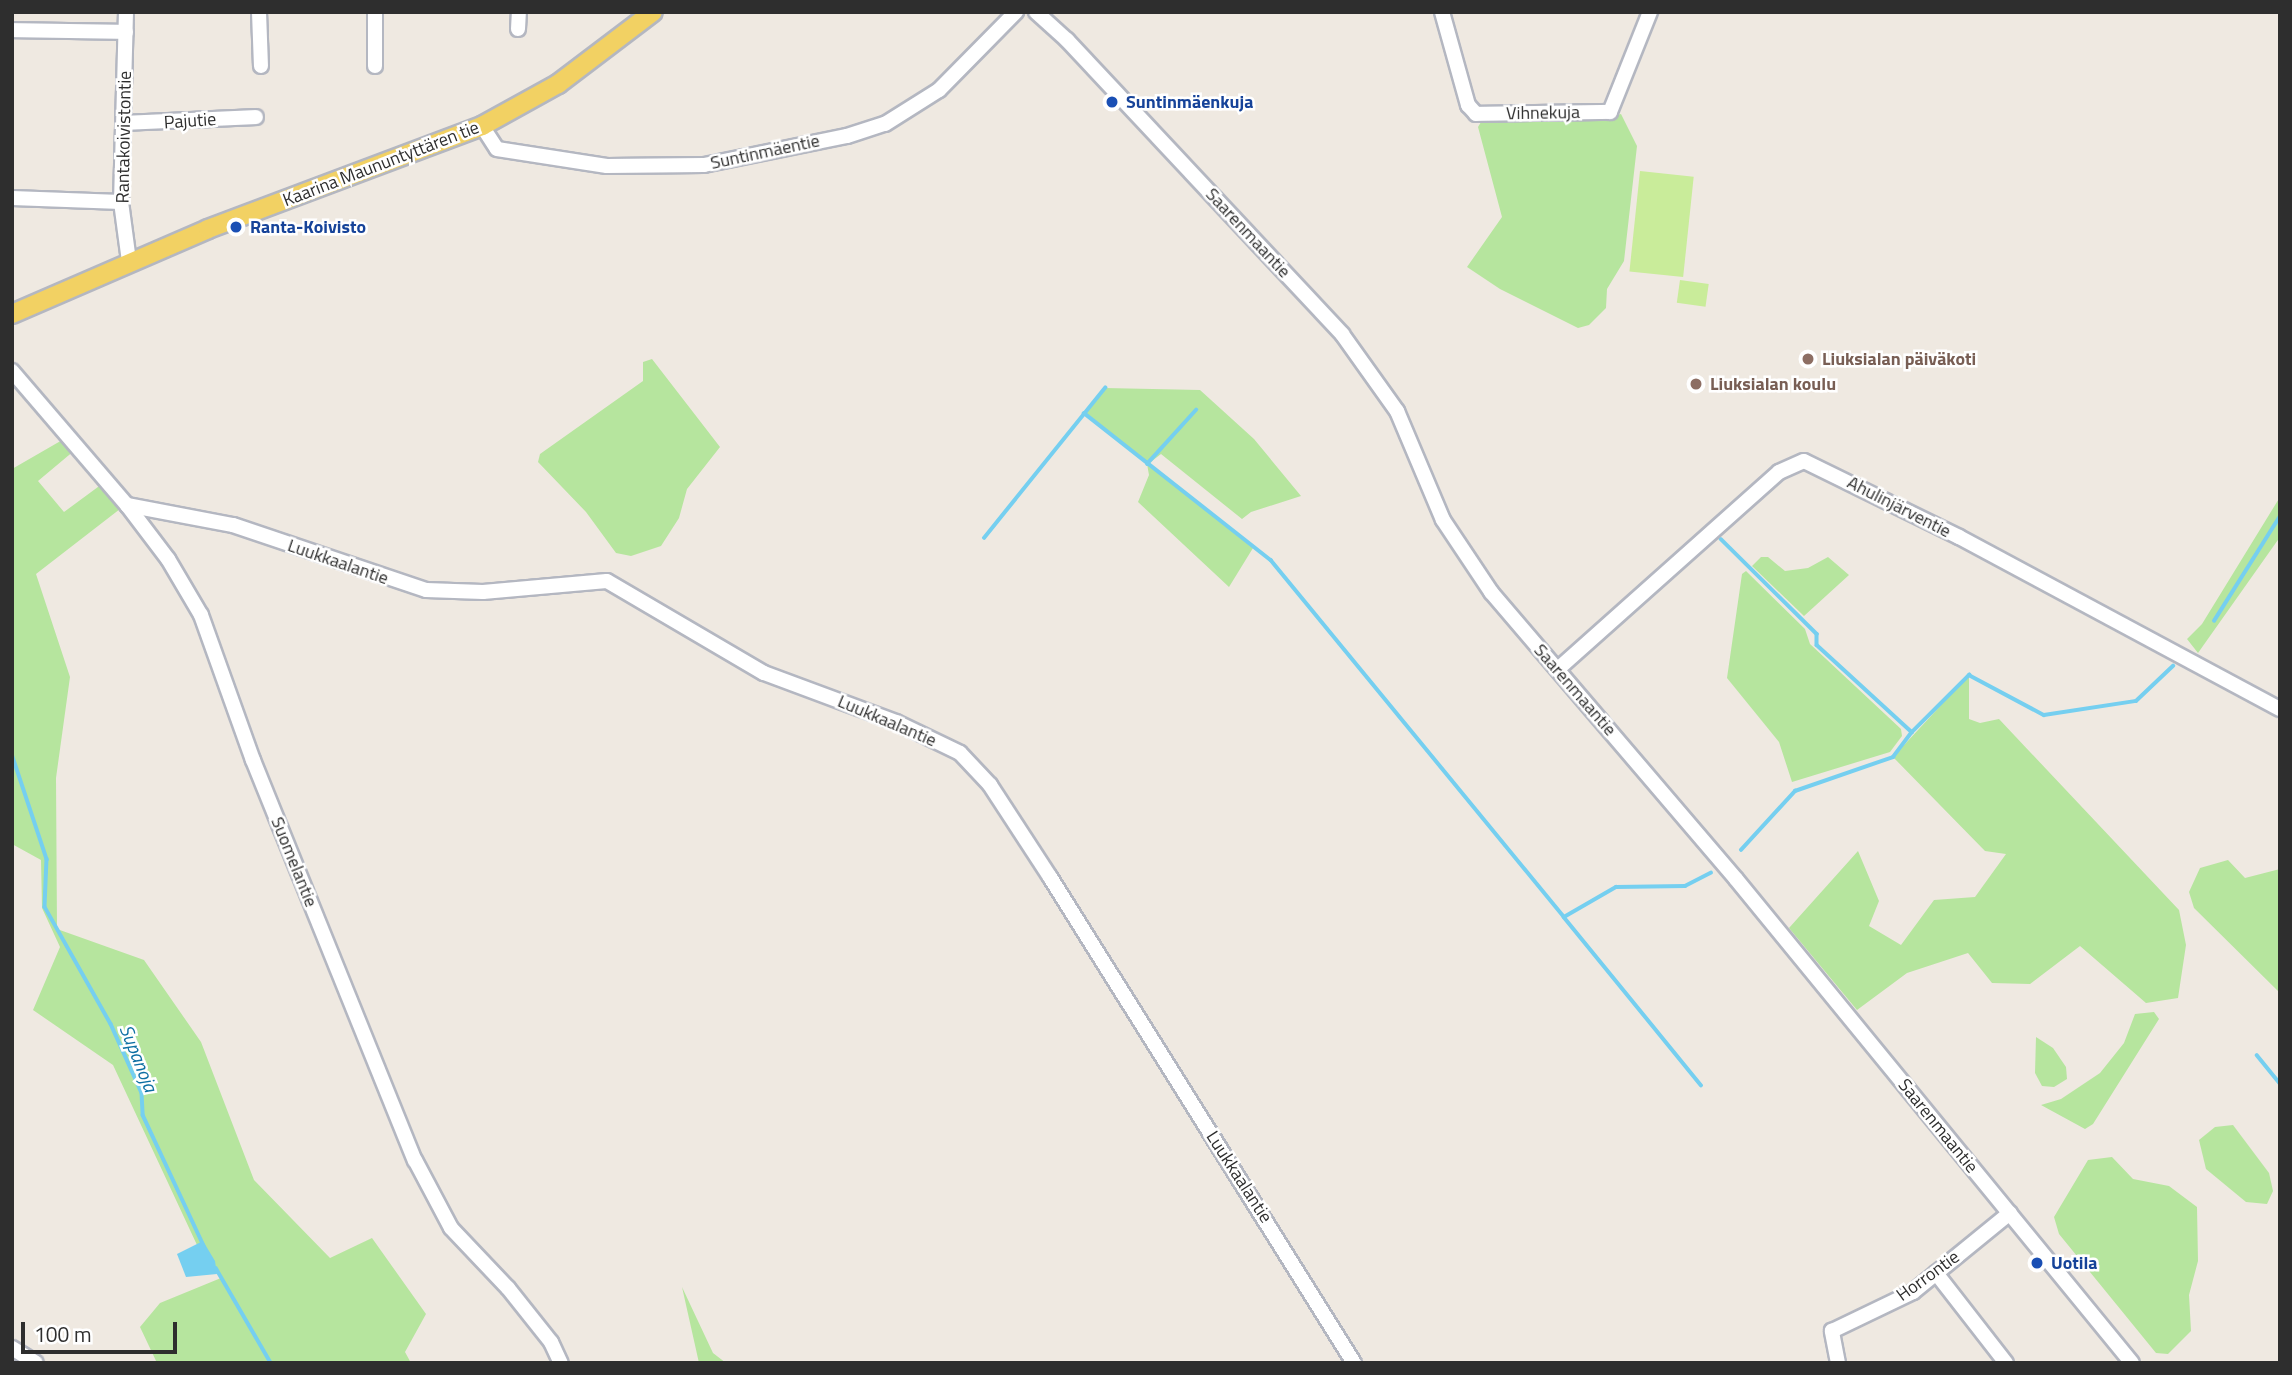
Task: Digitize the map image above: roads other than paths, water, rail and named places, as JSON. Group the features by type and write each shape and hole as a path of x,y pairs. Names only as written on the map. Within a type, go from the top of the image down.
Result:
{"main road":[{"name":"Kaarina Maununtyttären tie","path":"12,314 129,261 482,126 568,77 653,12"}],"street":[{"name":"Rantakoivistontie","path":"126,12 121,202 129,261"},
{"path":"259,12 261,66"},
{"path":"375,12 375,66"},
{"path":"518,29 519,12"},
{"name":"Suntinmäentie","path":"482,126 497,149 607,166 704,165 847,136 886,124 939,90 1016,12"},
{"name":"Saarenmaantie","path":"1036,12 1090,64 1356,350 1397,411 1443,520 1467,561 2133,1363"},
{"name":"Vihnekuja","path":"1442,12 1468,105 1476,114 1610,112 1650,12"},
{"path":"12,30 126,32"},
{"path":"102,48 104,32"},
{"name":"Pajutie","path":"124,123 256,117"},
{"path":"12,198 121,202"},
{"name":"Suomelantie","path":"12,370 127,505 168,559 201,615 253,760 415,1160 451,1228 508,1288 551,1342 561,1363"},
{"name":"Ahulinjärventie","path":"1558,670 1779,471 1804,461 1949,532 2280,709"},
{"name":"Luukkaalantie","path":"127,505 233,525 426,590 484,593 607,581 764,673 896,722 960,753 989,785 1050,877 1354,1363"},
{"name":"Horrontie","path":"1839,1363 1832,1331 1913,1292 2010,1213"},
{"path":"1937,1273 2006,1363"},
{"path":"12,1349 36,1363"}],"water":[{"path":"203,1241 215,1261 217,1274 186,1277 177,1254"}],"waterway":[{"path":"984,538 1105,388"},
{"path":"1147,464 1196,410"},
{"path":"1084,413 1271,560 1564,917 1616,887 1685,886 1711,873"},
{"path":"2214,621 2280,516"},
{"path":"1721,539 1817,634 1817,645 1912,732 1969,675 2044,715 2136,701 2173,666"},
{"path":"1741,850 1795,791 1893,757 1912,732"},
{"name":"Supanoja","path":"12,754 47,859 45,907 111,1024 142,1093 143,1115 204,1246"},
{"path":"1564,917 1701,1085"},
{"path":"2257,1055 2280,1083"},
{"name":"Supanoja","path":"216,1268 271,1363"}],"place":[{"name":"Suntinmäenkuja","path":"1112,102"},
{"name":"Ranta-Koivisto","path":"236,227"},
{"name":"Liuksialan päiväkoti","path":"1808,359"},
{"name":"Liuksialan koulu","path":"1696,384"},
{"name":"Uotila","path":"2037,1263"}]}
